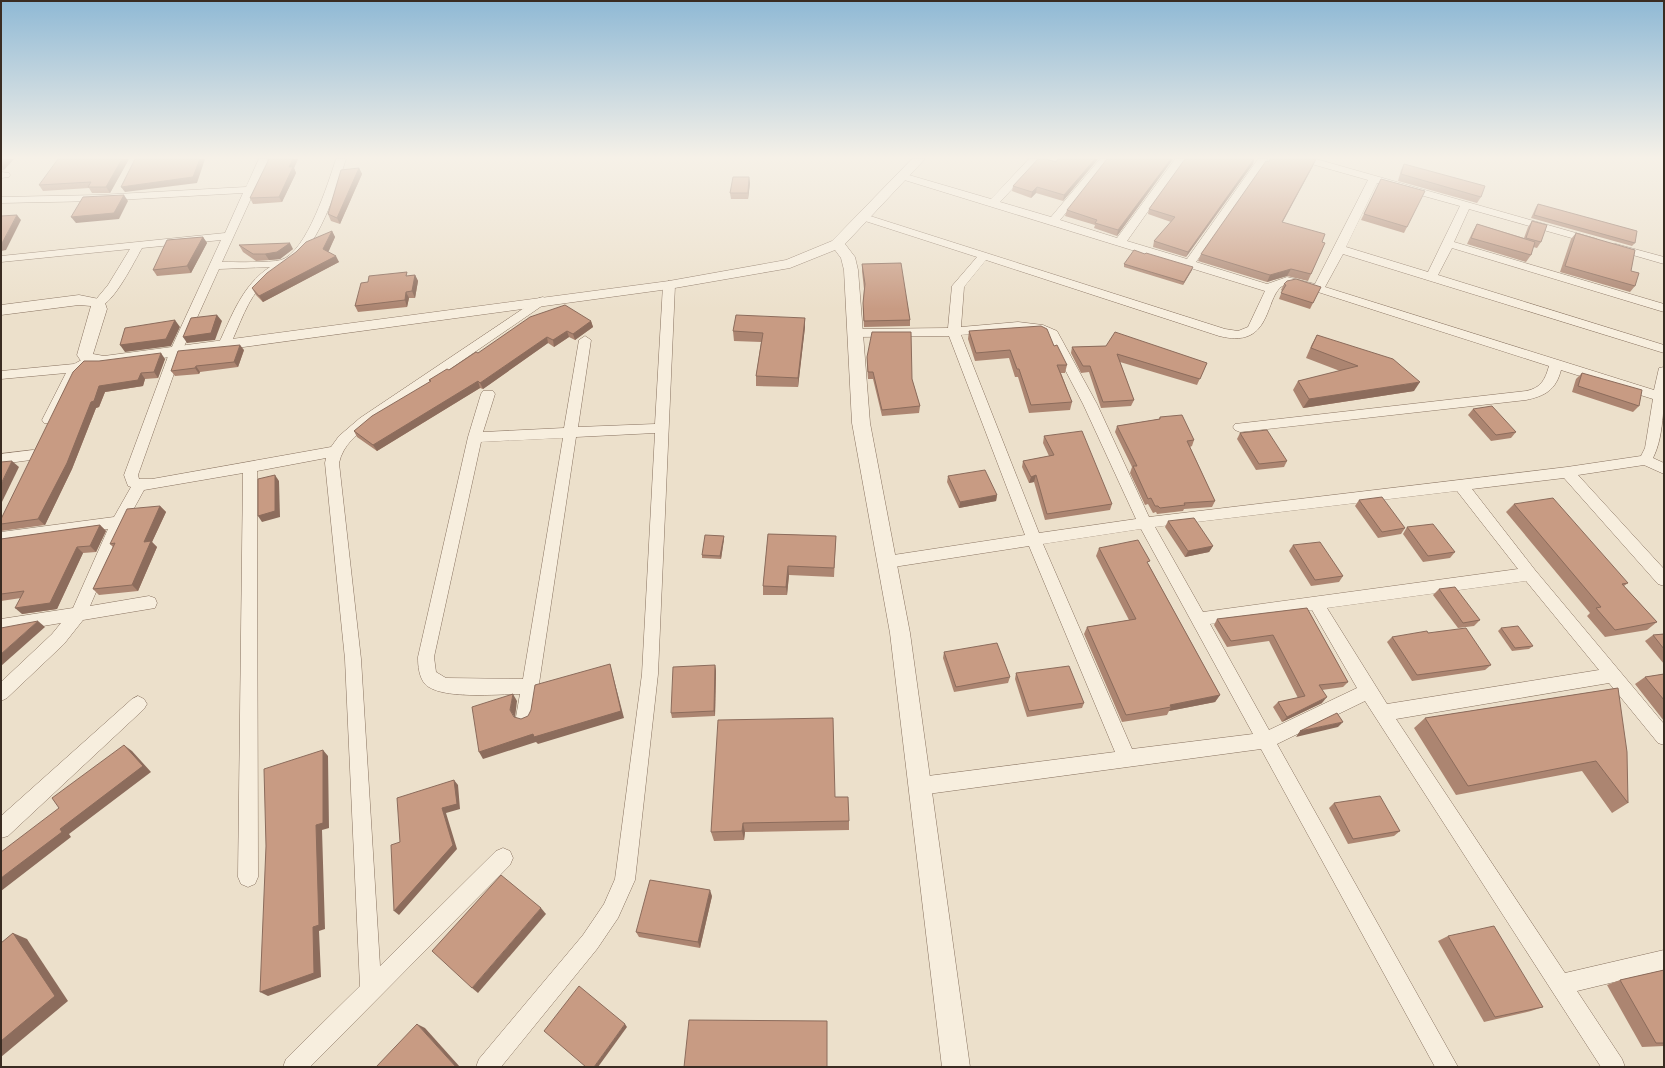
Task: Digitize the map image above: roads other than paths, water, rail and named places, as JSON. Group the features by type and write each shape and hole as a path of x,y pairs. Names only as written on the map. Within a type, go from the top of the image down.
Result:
{"street":[{"path":"240,209 176,351 131,475 133,482 140,485 334,452"},
{"path":"224,345 252,288 270,272 294,256 304,245 323,209"},
{"path":"27,468 71,375 77,368 89,360 104,361 224,345 669,284 790,264 837,244 871,209"},
{"path":"1012,209 1266,288 1273,288"},
{"path":"1053,221 1063,209"},
{"path":"1120,242 1144,209"},
{"path":"1189,264 1228,209"},
{"path":"1318,288 1340,249 1359,209"},
{"path":"1431,277 1449,244 1464,209"},
{"path":"1483,209 1664,261"},
{"path":"863,217 1215,330 1237,335 1247,334 1252,329 1273,288 1281,281 1286,279 1662,397"},
{"path":"1,259 228,236"},
{"path":"837,244 848,257 852,270 861,423 900,633 956,1067"},
{"path":"1449,244 1664,308"},
{"path":"98,303 113,287 138,245"},
{"path":"1340,249 1664,349"},
{"path":"984,256 958,286 954,332 1034,540 1127,759"},
{"path":"214,266 284,263"},
{"path":"487,1067 590,942 611,911 625,880 650,674 669,284"},
{"path":"1,310 79,300 89,300 98,303"},
{"path":"370,990 353,659 332,463 334,452 342,440 365,421 544,301"},
{"path":"89,360 85,355 99,309 98,303"},
{"path":"856,333 954,332 1012,327 1035,327 1046,329 1054,334 1077,377 1145,523 1448,1067"},
{"path":"525,717 585,340"},
{"path":"1240,428 1508,398 1537,393 1546,388 1551,382 1556,363"},
{"path":"1,375 77,368"},
{"path":"1646,460 1652,449 1662,397 1664,371"},
{"path":"488,394 476,437 426,656 427,674 434,683 446,686 530,686"},
{"path":"476,437 662,428"},
{"path":"1,459 33,455"},
{"path":"887,562 1145,523 1567,472 1646,460 1664,469"},
{"path":"248,877 250,467"},
{"path":"1567,472 1664,580"},
{"path":"1460,484 1530,574 1664,737"},
{"path":"1,693 58,639 78,614 119,522 140,485"},
{"path":"1,538 119,522"},
{"path":"1199,619 1530,574"},
{"path":"1,626 148,603"},
{"path":"1316,603 1382,713 1614,1067"},
{"path":"1382,713 1614,676"},
{"path":"920,786 1266,740 1368,691"},
{"path":"1,829 138,704"},
{"path":"294,1067 503,858"},
{"path":"1560,985 1664,960"}]}
